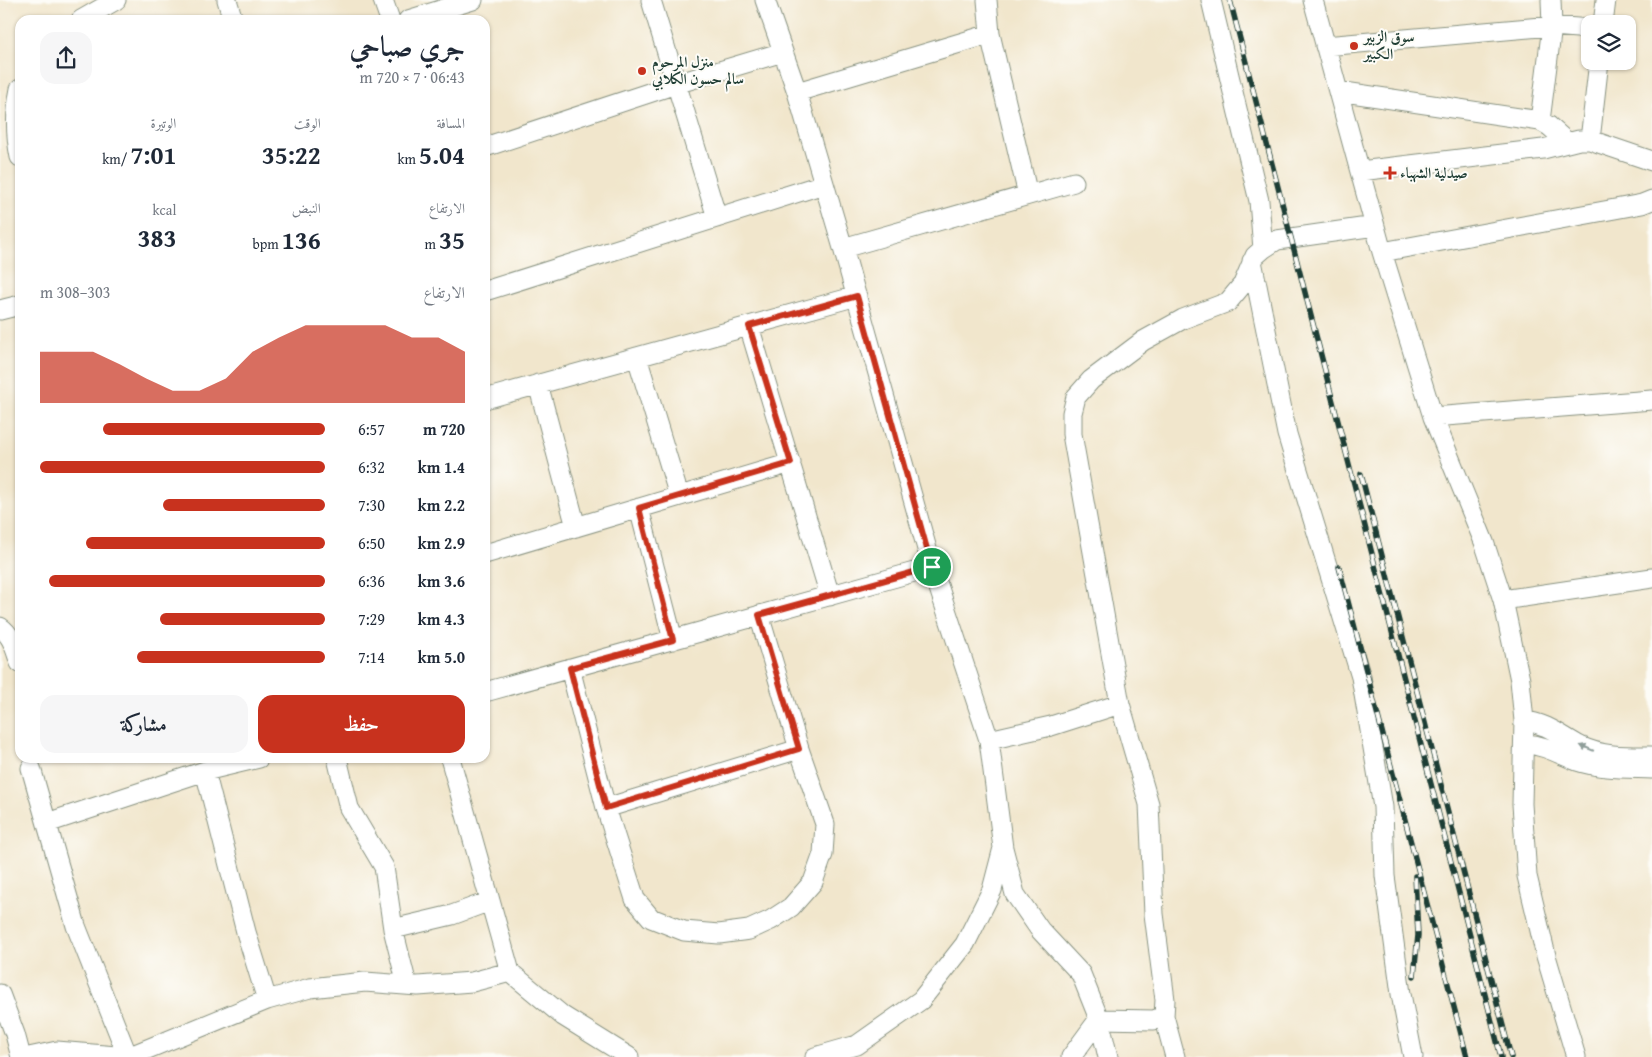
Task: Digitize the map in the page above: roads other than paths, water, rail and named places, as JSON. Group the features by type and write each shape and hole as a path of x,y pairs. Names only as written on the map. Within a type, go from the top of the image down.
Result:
{"street":[{"path":"90,15 116,0"},
{"path":"227,0 232,15"},
{"path":"383,0 388,15"},
{"path":"424,15 473,0"},
{"path":"651,0 717,218"},
{"path":"765,0 797,92 843,248 932,567 989,740 1003,848 1015,894 1040,930 1081,974 1099,1019 1108,1057"},
{"path":"987,0 990,34 1028,195"},
{"path":"1211,0 1259,201 1258,255 1287,434 1361,677 1383,807 1385,876 1400,994 1411,1048 1399,1057"},
{"path":"1313,0 1382,252 1433,417 1484,542 1503,600 1520,680 1524,721 1525,744 1522,804 1527,876 1546,956 1576,1057"},
{"path":"1540,121 1552,26 1552,0"},
{"path":"1604,15 1606,0"},
{"path":"1325,46 1552,26 1581,28"},
{"path":"797,92 990,34"},
{"path":"490,145 676,84 783,52"},
{"path":"1590,140 1598,70"},
{"path":"1338,91 1540,121 1549,126 1567,142"},
{"path":"15,112 15,127"},
{"path":"1360,171 1543,149 1567,142 1590,140 1652,160"},
{"path":"843,248 1074,182"},
{"path":"490,289 824,184"},
{"path":"1382,252 1642,204 1652,200"},
{"path":"1175,1057 1164,1016 1165,1000 1154,914 1149,804 1120,704 1072,434 1072,413 1076,397 1091,380 1143,341 1183,319 1228,302 1243,284 1258,255 1277,240 1375,226"},
{"path":"490,398 857,296"},
{"path":"0,310 15,306"},
{"path":"749,326 830,596"},
{"path":"637,357 679,496"},
{"path":"538,384 576,527"},
{"path":"1433,417 1652,400"},
{"path":"490,553 791,463"},
{"path":"639,508 673,640"},
{"path":"490,691 932,567"},
{"path":"1503,600 1652,578"},
{"path":"570,668 606,808 635,899 651,918 684,931 719,934 749,930 771,920 791,907 813,882 823,854 825,824 799,749 759,615"},
{"path":"0,627 7,632 15,648"},
{"path":"989,740 1051,726 1120,704"},
{"path":"1524,721 1545,725 1580,746 1596,752 1612,756 1652,756"},
{"path":"1525,744 1548,748 1594,765 1652,769"},
{"path":"606,808 799,749"},
{"path":"47,823 235,763"},
{"path":"338,763 349,808 384,867 393,929 407,985"},
{"path":"451,763 510,972 563,1016 630,1057"},
{"path":"31,768 76,926 128,1057"},
{"path":"205,771 246,932 267,1000"},
{"path":"815,1057 857,1045 921,1000 965,944 992,890 1003,848"},
{"path":"393,929 452,915 490,901"},
{"path":"29,1057 57,1051 128,1057 267,1000 310,988 365,982 418,986 472,982 510,972"},
{"path":"0,994 7,1036 21,1057"},
{"path":"1099,1019 1154,1020 1164,1016"},
{"path":"1071,1057 1099,1019"}],"railway":[{"path":"1230,0 1501,1057"},
{"path":"1361,474 1511,1057"},
{"path":"1339,567 1467,1057"},
{"path":"1414,976 1418,935 1415,876"}],"place":[{"name":"سوق الزبير الكبير","path":"1354,46"},
{"name":"منزل المرحوم سالم حسون الكلابي","path":"642,71"},
{"name":"صيدلية الشهباء","path":"1390,173"}]}
